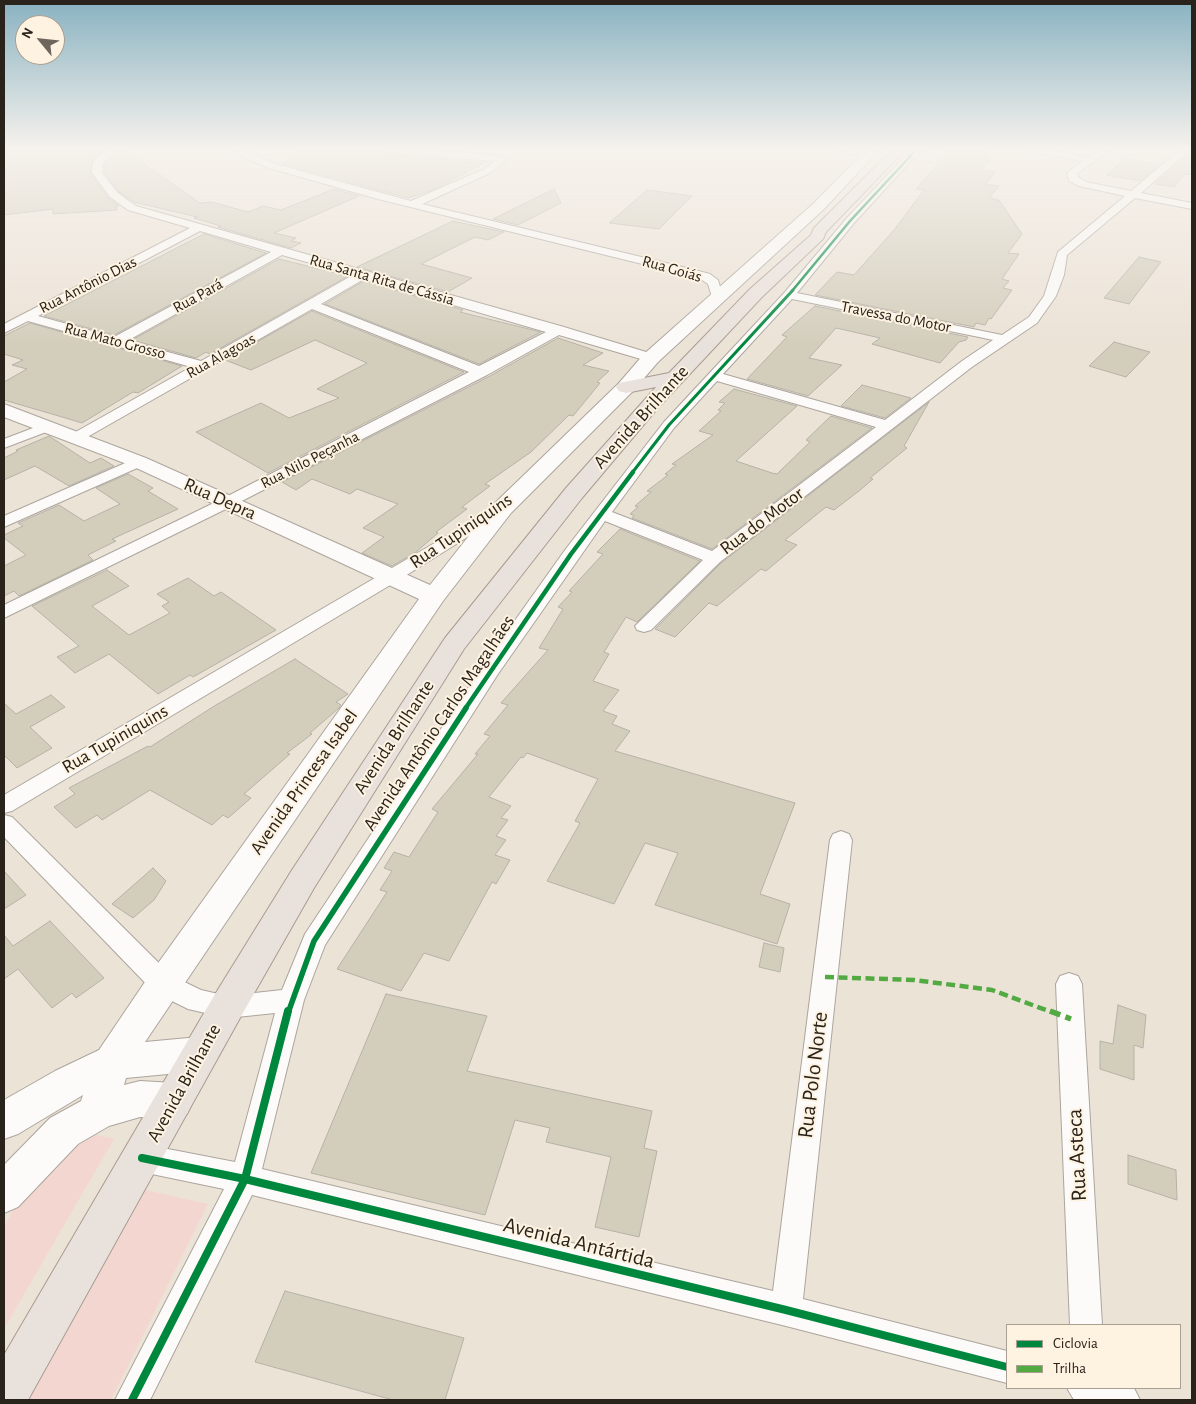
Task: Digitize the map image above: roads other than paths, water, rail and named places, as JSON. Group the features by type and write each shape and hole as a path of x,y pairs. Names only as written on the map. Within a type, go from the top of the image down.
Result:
{"main road":[{"name":"Avenida Brilhante","path":"4,1398 227,1007 309,871 454,644 574,493 675,378 756,293 818,236 819,231 834,215"},
{"path":"626,387 675,378"}],"street":[{"name":"Rua Santa Rita de Cássia","path":"155,215 560,330 651,358"},
{"name":"Rua Goiás","path":"455,215 687,271 706,277 714,283 717,297"},
{"name":"Rua Tupiniquins","path":"4,805 391,577 503,508 626,387 651,358 809,215"},
{"name":"Avenida Antônio Carlos Magalhães","path":"132,1400 246,1179 291,1000 314,941 491,669 571,554 669,425 789,295 854,215"},
{"name":"Rua do Motor","path":"644,626 714,558 887,425 1003,339 1033,320 1046,306 1058,275 1062,254 1108,215"},
{"path":"819,231 846,225 850,221"},
{"name":"Rua Antônio Dias","path":"4,329 200,227"},
{"name":"Rua Pará","path":"117,341 280,251"},
{"name":"Rua Alagoas","path":"77,437 313,305 364,274"},
{"name":"Travessa do Motor","path":"789,295 1003,339"},
{"path":"313,305 482,372"},
{"name":"Rua Mato Grosso","path":"26,317 204,366"},
{"name":"Rua Nilo Peçanha","path":"4,612 228,502 560,330"},
{"path":"714,376 887,425"},
{"name":"Rua Depra","path":"4,410 139,462 434,596"},
{"path":"4,444 49,426"},
{"path":"4,522 139,462"},
{"name":"Avenida Princesa Isabel","path":"96,1113 112,1062 163,984 434,596 503,508"},
{"path":"603,514 714,558"},
{"path":"4,823 163,984 197,1001 227,1007 291,1000"},
{"name":"Rua Polo Norte","path":"786,1310 841,840"},
{"name":"Rua Asteca","path":"1069,984 1086,1324"},
{"path":"4,1121 68,1083 112,1062 199,1054"},
{"path":"4,1194 64,1131 96,1113 140,1099 174,1101"},
{"name":"Avenida Antártida","path":"142,1158 246,1179 786,1310 1006,1367"},
{"path":"1090,1389 1123,1400"}]}
